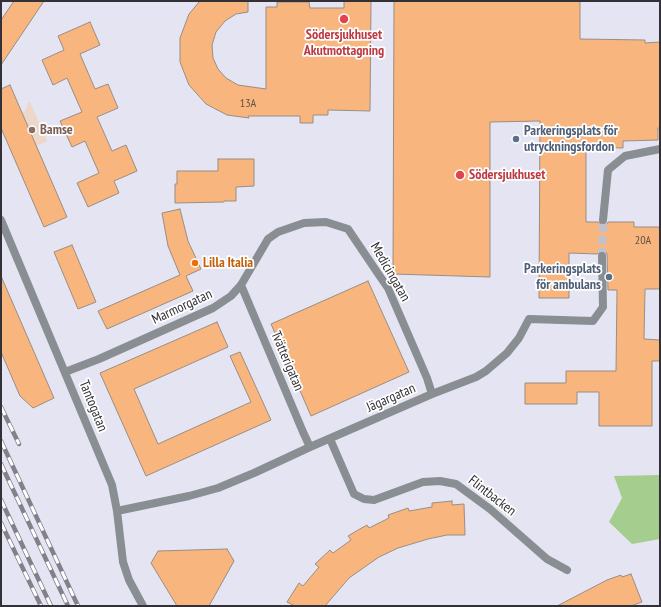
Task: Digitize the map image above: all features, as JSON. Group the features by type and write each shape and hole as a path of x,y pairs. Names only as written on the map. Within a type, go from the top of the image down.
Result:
{"street":[{"path":"603,220 608,170 625,156 660,149"},
{"name":"Tantogatan","path":"1,220 112,485 117,511 123,562 129,580 143,606"},
{"name":"Medicingatan","path":"304,223 326,222 348,229 388,288 427,378 432,394"},
{"name":"Marmorgatan","path":"65,372 99,359 213,308 231,296 241,285 268,239 278,232 304,223"},
{"name":"Jägargatan","path":"117,511 182,498 218,488 432,394 476,377 486,371 507,353 519,338 529,319 593,321 603,306 602,256"},
{"name":"Tvätterigatan","path":"241,285 310,447"},
{"name":"Flintbacken","path":"330,440 354,494 364,499 374,500 423,482 440,480 456,484 490,509 547,559 567,570"}],"shaded area":[{"name":"Bamse","path":"30,102 47,140 46,142 30,148 16,115 25,111 28,103"}],"green space":[{"path":"660,475 660,539 632,544 609,522 622,498 614,476"}],"building":[{"path":"14,1 44,1 1,65 1,20"},
{"path":"200,1 248,1 248,12 236,14 225,21 216,32 212,45 213,58 218,69 226,78 238,85 266,89 266,7 277,7 277,2 309,2 310,8 344,8 344,1 371,1 370,111 328,110 328,115 313,115 313,123 300,123 300,116 248,116 249,118 227,115 206,104 189,85 180,62 180,38 189,14"},
{"path":"394,1 580,1 580,39 645,40 645,43 660,42 660,128 658,128 658,140 623,141 623,148 586,147 586,222 598,222 606,225 608,222 634,222 634,227 660,227 660,289 645,289 644,339 660,340 660,361 652,361 652,426 599,426 599,392 577,392 577,404 525,404 525,383 566,383 566,371 616,371 617,290 608,290 607,254 605,251 600,251 597,254 569,253 569,298 539,298 540,121 490,122 490,277 393,274"},
{"path":"90,22 100,45 80,54 95,89 108,84 118,108 97,117 112,151 126,145 137,171 114,181 119,193 88,207 77,183 99,173 85,141 72,147 60,121 82,112 67,78 53,85 42,60 64,50 58,36"},
{"path":"10,85 67,217 44,227 1,128 1,89"},
{"path":"218,159 254,159 254,186 236,187 236,201 175,203 177,171 218,171"},
{"path":"180,209 188,241 201,269 186,276 193,291 107,329 98,311 180,275 168,246 162,213"},
{"path":"72,245 96,302 78,309 54,252"},
{"path":"1,276 54,398 33,408 20,396 1,352"},
{"path":"368,281 409,372 311,416 271,324"},
{"path":"217,322 228,347 134,389 158,444 251,402 230,356 240,352 271,420 146,476 100,373"},
{"path":"452,501 452,505 464,504 465,535 447,535 428,539 398,548 379,557 349,578 325,606 295,606 287,602 299,583 303,586 319,567 315,564 330,550 333,553 351,540 348,536 367,525 369,528 389,518 388,515 408,508 409,511 432,507 432,503"},
{"path":"227,549 234,561 209,606 177,606 151,563 158,551"},
{"path":"631,574 642,602 631,606 557,606 607,580 621,575 622,577"}],"tunnel":[{"path":"602,256 603,220"}],"railway":[{"path":"1,407 19,444"},
{"path":"1,441 78,606"},
{"path":"1,464 68,606"},
{"path":"1,500 51,606"},
{"path":"1,523 41,606"}],"place":[{"name":"Södersjukhuset Akutmottagning","path":"344,19"},
{"name":"Bamse","path":"32,130"},
{"name":"Parkeringsplats för utryckningsfordon","path":"516,139"},
{"name":"Södersjukhuset","path":"460,175"},
{"name":"Lilla Italia","path":"195,263"},
{"name":"Parkeringsplats för ambulans","path":"609,277"}]}
